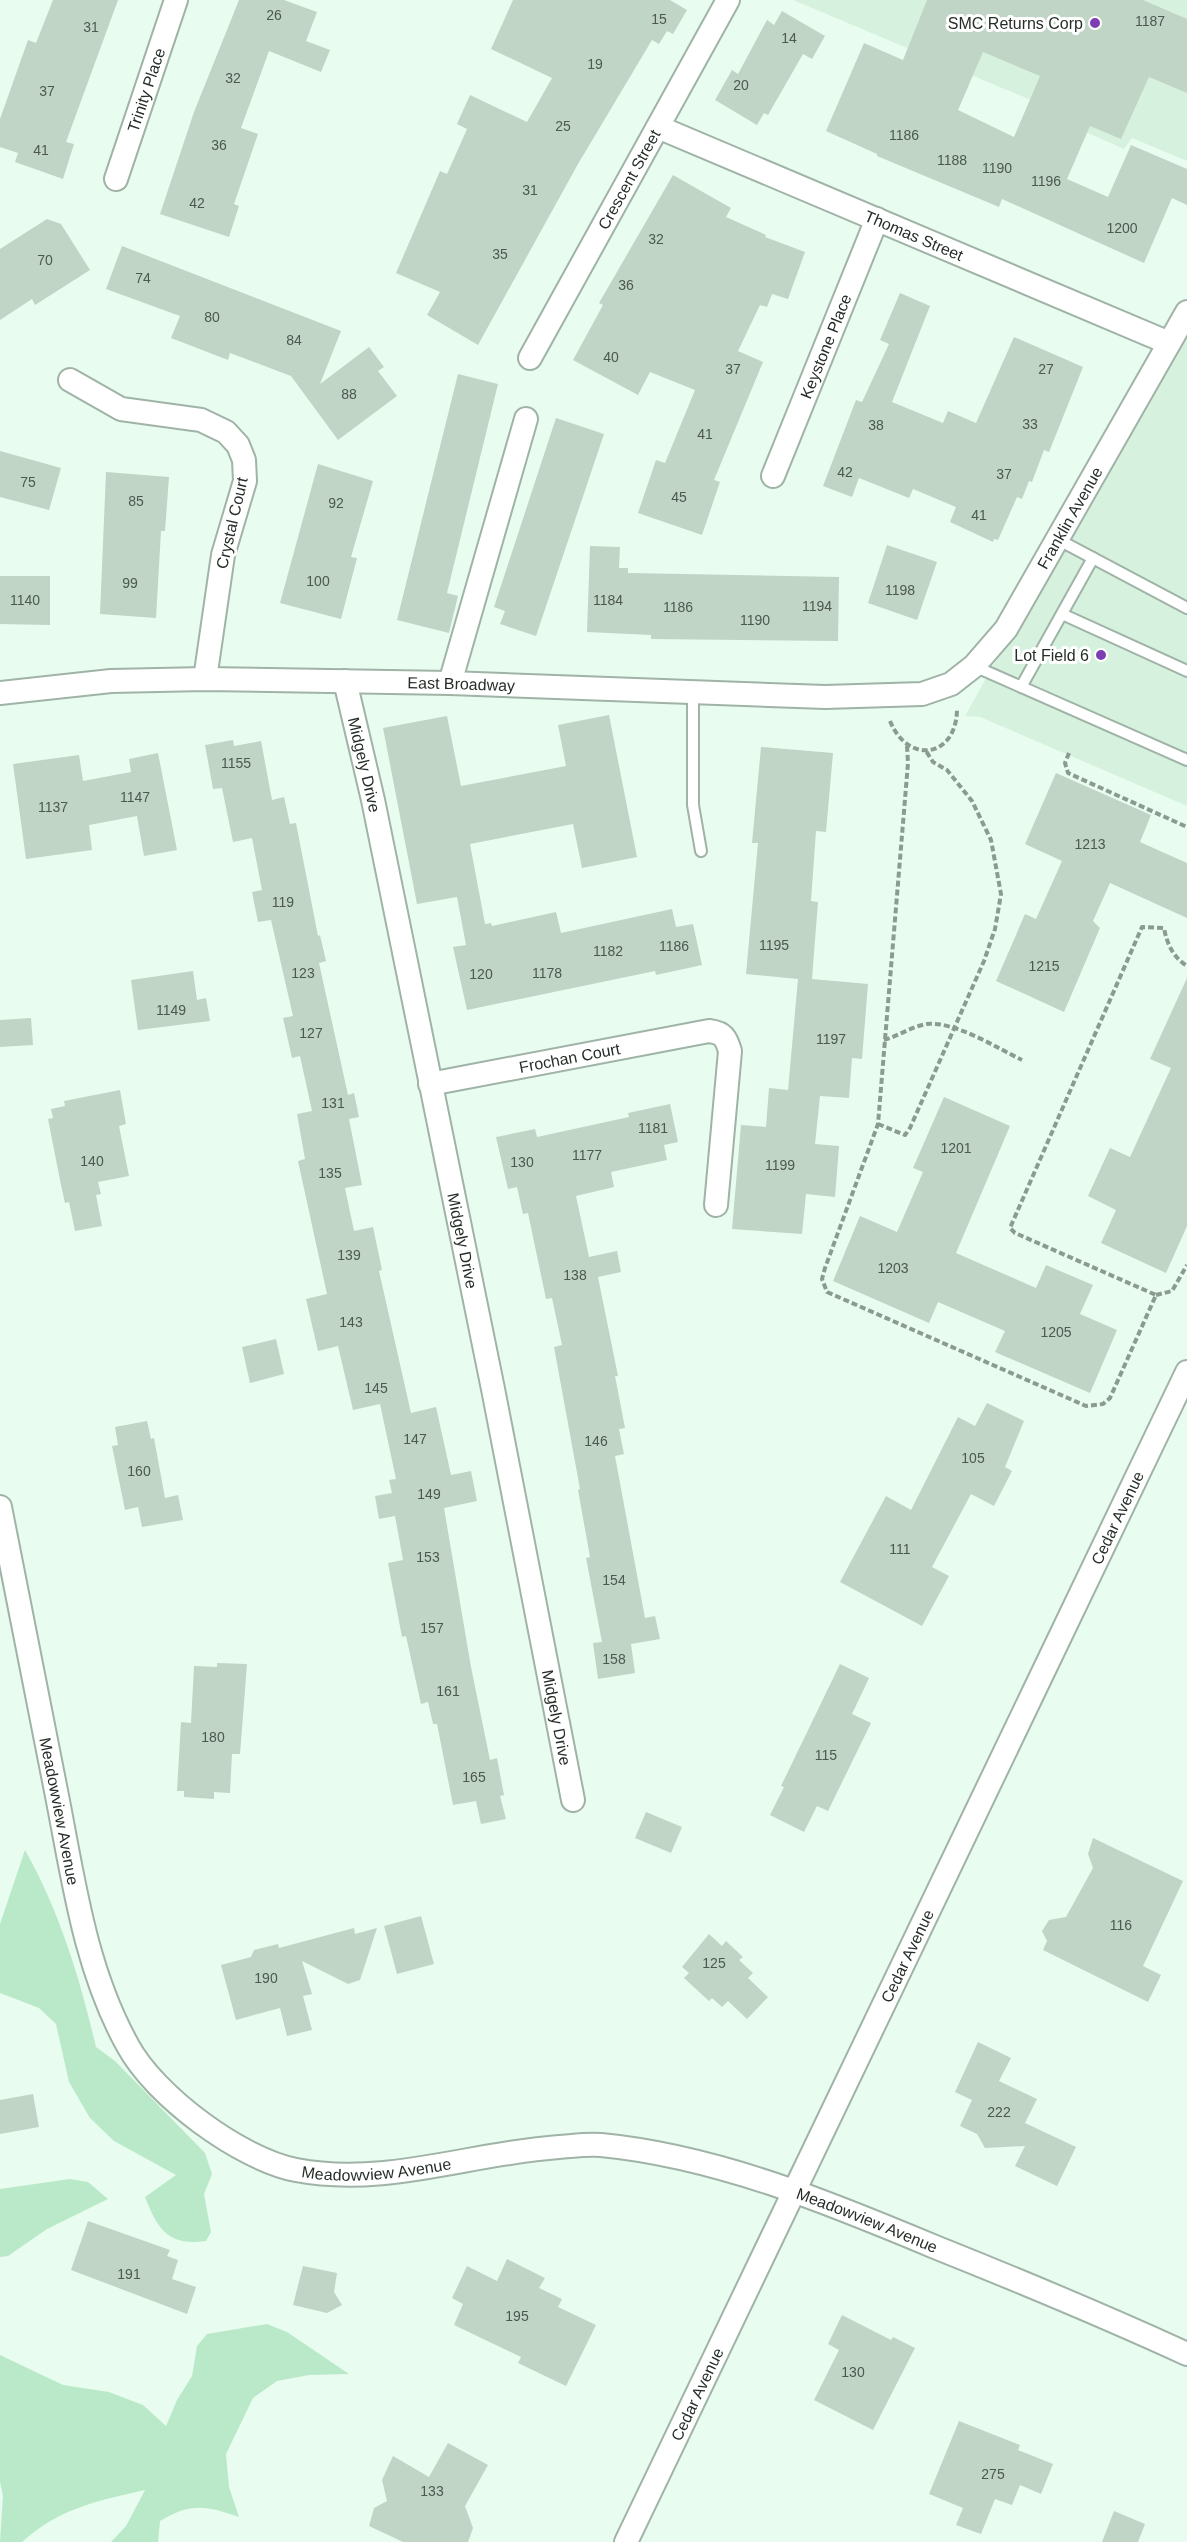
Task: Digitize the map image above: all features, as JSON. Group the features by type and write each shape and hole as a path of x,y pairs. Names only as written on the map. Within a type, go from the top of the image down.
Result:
{"street":[{"name":"Trinity Place","path":"116,179 176,0"},
{"name":"Crescent Street","path":"530,358 728,0"},
{"name":"Thomas Street","path":"658,127 1169,343"},
{"name":"Keystone Place","path":"773,476 877,219"},
{"name":"Franklin Avenue","path":"922,694 951,684 974,666 1005,629 1187,312"},
{"name":"Crystal Court","path":"70,380 121,409 201,420 226,432 238,445 244,460 245,481 223,555 205,679"},
{"path":"450,683 526,419"},
{"name":"East Broadway","path":"0,693 111,681 205,679 450,683 825,698 922,694"},
{"name":"Midgely Drive","path":"345,681 373,800 493,1389 573,1800"},
{"name":"Frochan Court","path":"430,1084 709,1031 726,1038 730,1051 716,1205"},
{"name":"Cedar Avenue","path":"626,2542 1187,1372"},
{"name":"Meadowview Avenue","path":"0,1507 78,1904 101,1991 130,2050 162,2092 183,2110 256,2157 296,2170 366,2175 419,2170 523,2149 597,2144 691,2159 844,2209 1106,2317 1187,2354"}],"lane":[{"path":"1057,539 1187,608"},
{"path":"1021,687 1093,558"},
{"path":"1062,614 1187,671"},
{"path":"974,666 1187,760"},
{"path":"693,694 693,806 701,851"}],"path":[{"path":"888,712 894,731 907,746 926,751 942,745 949,738 957,720 957,710"},
{"path":"907,746 908,763 892,976 884,1040 878,1124 825,1268 822,1280 827,1292 1079,1404 1095,1407 1110,1398 1156,1295"},
{"path":"878,1124 905,1135 992,940 1001,894 991,840 983,821 958,782 947,770 933,762 926,751"},
{"path":"1069,753 1065,763 1068,773 1187,827"},
{"path":"1187,966 1179,961 1167,943 1164,928 1142,927 1010,1228 1015,1233 1156,1295 1172,1291 1187,1265"},
{"path":"884,1040 928,1024 954,1027 1022,1060"}],"shaded area":[{"path":"793,0 1187,0 1187,161 1132,138 1124,149 1081,130 1083,122"},
{"name":"Lot Field 6","path":"1187,316 1187,806 980,717 965,716"}],"green space":[{"path":"25,1850 49,1897 68,1946 96,2047 115,2061 205,2153 212,2174 204,2194 211,2232 206,2241 182,2241 173,2238 160,2227 145,2197 176,2175 114,2141 90,2118 69,2082 56,2024 39,2008 0,1993 0,1924"},
{"path":"70,2179 88,2182 108,2199 47,2229 8,2256 0,2257 0,2189"},
{"path":"267,2324 287,2332 349,2374 309,2375 277,2381 253,2398 226,2454 229,2487 239,2517 208,2508 190,2508 160,2521 158,2542 111,2542 126,2526 145,2490 80,2507 50,2521 22,2542 0,2542 3,2496 0,2482 0,2355 63,2385 109,2392 143,2405 166,2426 177,2400 192,2376 197,2346 207,2334"}],"building":[{"path":"53,0 118,0 66,142 74,144 63,179 15,162 18,153 0,147 0,119 28,40 36,43"},
{"path":"239,0 284,0 317,12 306,41 330,50 321,72 269,51 241,128 258,134 234,204 239,206 229,237 160,214 194,112"},
{"path":"513,0 670,0 687,10 673,34 667,31 659,44 652,40 578,164 478,345 427,315 440,292 396,273 440,171 447,174 467,129 457,124 470,95 527,122 552,78 491,49"},
{"path":"927,0 1143,0 1187,19 1187,93 1149,77 1121,139 1090,126 1067,179 1108,197 1131,145 1187,169 1187,205 1172,198 1144,263 1002,199 999,207 877,156 826,131 864,43 903,60","holes":["983,52 1040,76 1014,137 958,110"]},
{"path":"782,11 825,36 812,59 803,54 768,115 764,113 757,125 715,100 732,70 738,74 767,20 774,25"},
{"path":"673,175 731,208 726,217 766,235 765,237 805,252 788,299 772,294 767,307 760,305 738,351 763,362 714,480 720,482 702,535 638,513 656,460 665,463 695,390 650,372 638,395 573,360 603,305 599,303"},
{"path":"47,219 61,224 90,270 35,305 32,299 0,320 0,249"},
{"path":"122,246 341,331 320,384 369,347 384,367 378,371 397,396 338,440 291,376 230,353 228,360 171,338 180,316 106,289"},
{"path":"900,293 930,306 892,402 943,423 948,411 976,423 1014,337 1083,367 1049,452 1044,450 1032,482 1029,481 1022,499 1017,497 998,540 994,539 993,542 950,522 956,507 913,489 909,498 859,478 852,497 823,486 856,400 862,402 889,344 880,340"},
{"path":"458,374 498,384 447,593 458,596 449,633 397,620"},
{"path":"556,418 604,434 536,636 500,624 505,611 494,607"},
{"path":"0,451 61,468 49,510 0,497"},
{"path":"318,464 373,481 351,557 357,558 341,619 280,603"},
{"path":"106,472 169,477 165,531 161,531 156,618 100,614"},
{"path":"887,545 937,562 917,620 868,603"},
{"path":"590,546 620,547 619,568 628,568 628,573 839,577 838,641 651,639 651,635 587,632"},
{"path":"0,576 50,576 50,625 0,624"},
{"path":"609,715 637,857 582,868 573,824 470,844 485,924 491,923 492,926 556,912 561,933 672,909 676,927 693,924 702,965 656,975 655,971 467,1010 453,947 466,945 457,897 417,904 383,728 447,716 461,786 566,766 558,725"},
{"path":"233,740 234,746 261,741 272,800 284,797 290,824 296,823 318,936 320,935 326,961 319,963 348,1095 354,1093 359,1117 349,1119 362,1185 345,1188 354,1231 373,1227 382,1270 379,1271 411,1413 436,1407 451,1475 471,1471 477,1501 444,1508 471,1667 490,1760 497,1758 504,1795 500,1796 506,1819 481,1824 476,1801 453,1805 437,1724 433,1724 428,1702 421,1704 406,1636 402,1637 388,1563 403,1560 395,1516 379,1519 375,1496 392,1493 389,1480 396,1479 380,1404 353,1410 338,1346 318,1351 306,1299 327,1294 298,1161 305,1159 297,1114 312,1111 300,1056 292,1058 283,1018 293,1016 271,920 258,922 252,892 262,890 252,838 233,842 222,788 213,789 205,745"},
{"path":"761,747 833,753 826,832 816,831 811,901 818,902 812,979 868,984 862,1059 852,1058 849,1098 820,1096 815,1144 839,1146 835,1197 806,1194 802,1234 732,1229 741,1125 766,1127 769,1088 788,1090 798,979 746,974 758,843 752,843"},
{"path":"158,753 177,850 144,856 137,816 89,825 92,850 26,859 13,764 79,755 83,781 131,772 129,759"},
{"path":"1056,773 1151,815 1140,842 1187,863 1187,918 1110,883 1093,921 1100,928 1064,1012 996,981 1025,914 1036,919 1062,861 1025,844"},
{"path":"193,971 197,1000 206,998 210,1021 138,1030 131,980"},
{"path":"1187,978 1187,1226 1166,1273 1101,1243 1116,1210 1088,1196 1110,1148 1130,1157 1171,1068 1150,1059"},
{"path":"31,1018 33,1045 0,1047 0,1020"},
{"path":"120,1090 126,1124 119,1126 129,1176 98,1182 101,1194 96,1195 102,1226 75,1231 69,1202 65,1203 48,1119 53,1118 51,1109 65,1106 64,1101"},
{"path":"944,1097 1010,1126 956,1253 1036,1288 1046,1265 1093,1285 1080,1314 1117,1330 1090,1393 995,1352 1005,1331 938,1302 929,1323 833,1281 860,1216 897,1232 923,1172 913,1168"},
{"path":"670,1104 678,1142 664,1145 667,1160 611,1172 614,1187 576,1196 589,1257 617,1251 621,1272 598,1277 618,1376 615,1376 625,1428 619,1429 624,1454 615,1456 645,1618 655,1616 660,1639 631,1644 635,1673 598,1679 593,1643 602,1642 586,1558 590,1557 578,1490 580,1489 554,1347 562,1345 552,1298 546,1299 528,1213 523,1214 517,1187 508,1189 496,1137 535,1129 537,1137 629,1117 628,1113"},
{"path":"276,1339 284,1374 250,1383 242,1347"},
{"path":"987,1403 1024,1421 1005,1467 1012,1471 994,1506 971,1494 932,1567 949,1576 922,1626 840,1582 886,1496 911,1510 958,1417 975,1426"},
{"path":"147,1421 151,1439 154,1438 165,1498 178,1495 183,1520 142,1527 138,1507 125,1510 112,1446 118,1445 115,1427"},
{"path":"217,1663 247,1664 240,1754 232,1754 230,1793 214,1792 214,1799 184,1797 184,1791 177,1791 181,1722 191,1723 194,1666 217,1667"},
{"path":"840,1664 869,1678 852,1714 871,1723 828,1811 817,1806 804,1832 770,1815 784,1787 781,1786"},
{"path":"646,1812 682,1827 671,1853 635,1838"},
{"path":"1093,1838 1183,1881 1143,1966 1161,1975 1148,2002 1043,1950 1047,1941 1042,1931 1049,1920 1066,1917 1093,1868 1088,1854"},
{"path":"421,1916 434,1964 397,1974 384,1926"},
{"path":"354,1928 355,1934 377,1928 360,1980 348,1984 302,1961 312,1994 303,1996 312,2030 287,2036 280,2008 236,2020 221,1965 251,1957 254,1950 278,1944 279,1948"},
{"path":"709,1934 722,1946 726,1941 743,1957 739,1960 753,1973 748,1978 768,1997 747,2019 728,2001 722,2007 712,1998 709,2001 684,1978 689,1973 682,1967"},
{"path":"978,2042 1011,2058 999,2081 1037,2099 1025,2123 1076,2147 1057,2186 1015,2166 1025,2146 985,2148 977,2134 960,2126 972,2100 955,2092"},
{"path":"33,2094 39,2127 0,2134 0,2100"},
{"path":"88,2221 170,2250 167,2256 178,2260 172,2279 196,2287 187,2314 71,2270"},
{"path":"507,2259 545,2278 539,2288 562,2299 558,2307 596,2325 566,2386 518,2363 521,2357 454,2325 463,2304 452,2298 467,2266 497,2281"},
{"path":"303,2266 337,2273 334,2292 342,2305 327,2313 293,2305"},
{"path":"842,2315 891,2340 893,2337 915,2348 873,2430 814,2400 839,2350 828,2344"},
{"path":"959,2421 1020,2445 1018,2450 1053,2464 1041,2494 1020,2485 1012,2505 995,2499 981,2534 956,2525 963,2508 929,2494"},
{"path":"448,2443 488,2465 465,2506 473,2528 468,2542 403,2542 369,2526 374,2508 387,2501 382,2480 393,2456 429,2477"},
{"path":"1114,2511 1145,2524 1138,2542 1102,2542"}],"place":[{"name":"SMC Returns Corp","path":"1095,23"},
{"name":"Lot Field 6","path":"1101,655"}]}
